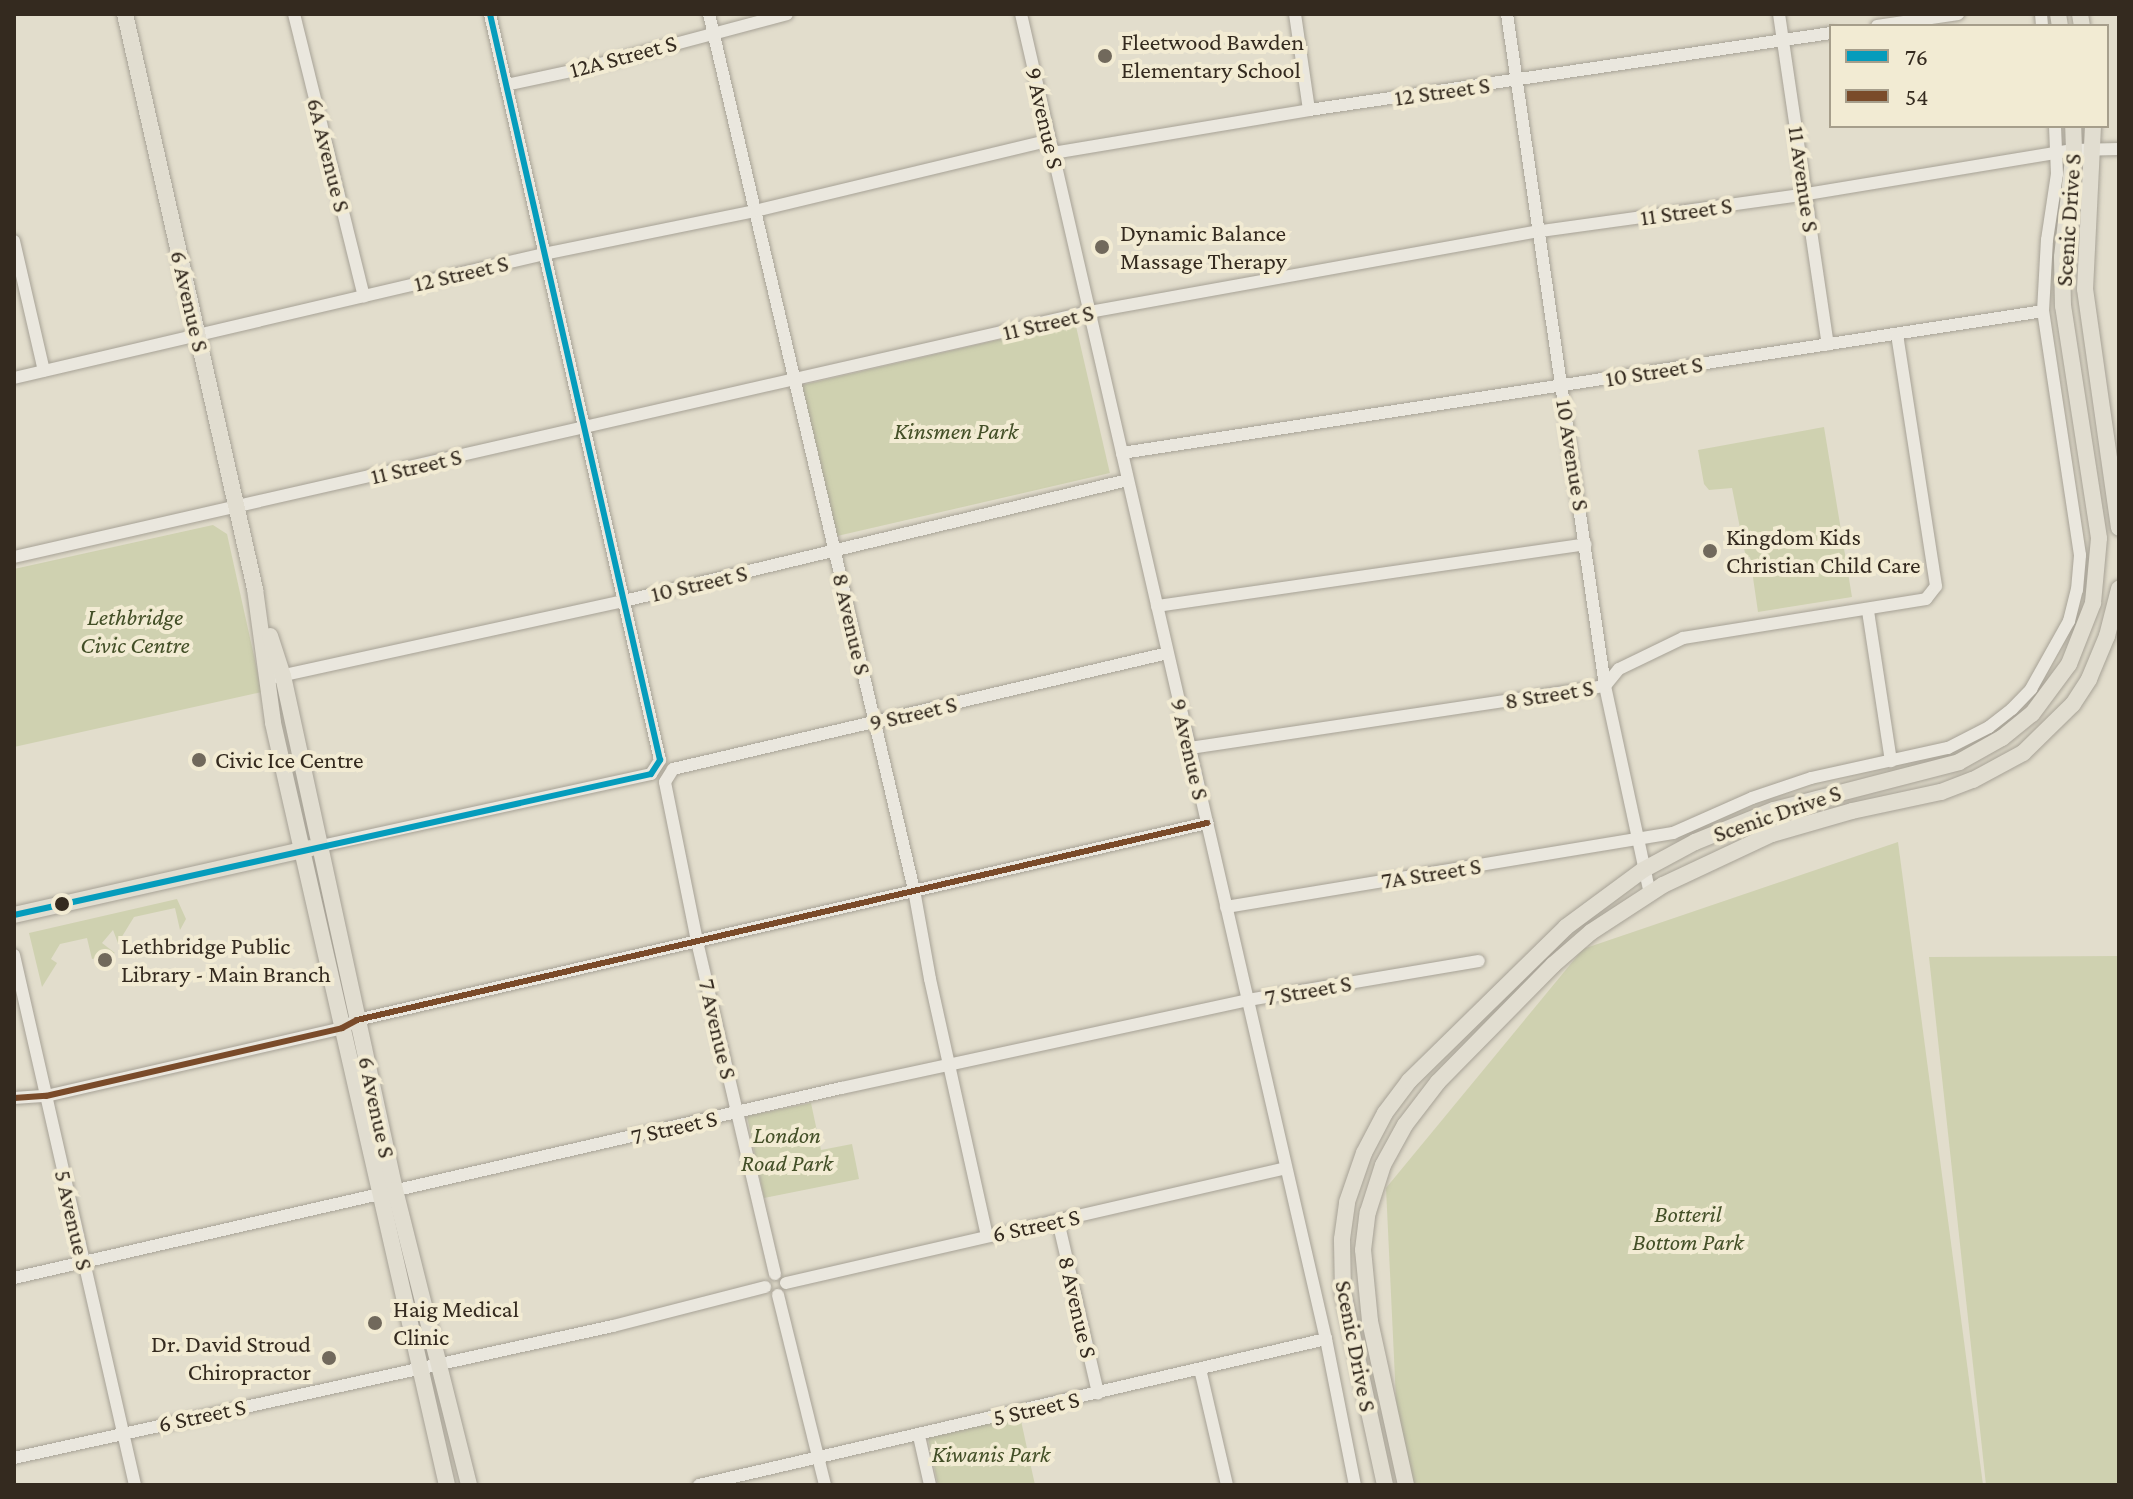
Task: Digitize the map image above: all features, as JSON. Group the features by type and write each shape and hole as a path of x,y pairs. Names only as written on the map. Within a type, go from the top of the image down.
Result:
{"main road":[{"name":"6 Avenue S","path":"125,14 255,589 321,846 350,1024 428,1365 447,1485"},
{"name":"Scenic Drive S","path":"1385,1485 1352,1344 1340,1265 1347,1202 1364,1153 1385,1113 1409,1081 1529,960 1566,927 1643,870 1695,842 1774,810 1959,762 2002,738 2032,714 2069,664 2093,603 2099,538 2062,294 2066,151 2072,128"},
{"name":"Scenic Drive S","path":"2093,128 2085,289 2119,528"},
{"name":"Scenic Drive S","path":"1406,1485 1366,1296 1363,1250 1368,1212 1383,1165 1405,1125 1438,1082 1518,997 1591,932 1693,869 1772,834 1852,811 1941,792 1973,780 2023,753 2073,704 2089,679 2107,636 2119,589"},
{"name":"6 Avenue S","path":"276,677 273,723 301,850 350,1024"},
{"path":"14,915 321,846"},
{"name":"6 Avenue S","path":"428,1365 469,1485"}],"street":[{"name":"6A Avenue S","path":"294,14 364,296"},
{"path":"321,846 651,774 660,760 490,14"},
{"name":"8 Avenue S","path":"709,14 914,890 987,1236"},
{"name":"12A Street S","path":"506,85 581,69 787,14"},
{"name":"9 Avenue S","path":"1021,14 1326,1339 1355,1485"},
{"path":"1295,14 1309,110"},
{"name":"10 Avenue S","path":"1507,14 1605,686 1650,894"},
{"name":"11 Avenue S","path":"1779,14 1828,344"},
{"path":"1890,24 1958,14"},
{"name":"12 Street S","path":"14,378 544,254 1051,146 1829,33"},
{"name":"Scenic Drive S","path":"1636,840 1673,833 1752,798 1811,778 1948,748 1989,727 2031,689 2069,621 2080,555 2043,311 2047,240 2066,151 2056,128"},
{"name":"11 Street S","path":"14,557 1089,312 1541,231 1807,194 2066,151 2119,149"},
{"path":"14,241 44,371"},
{"name":"10 Street S","path":"1122,453 2043,311"},
{"name":"8 Street S","path":"1190,748 1605,686 1619,669 1683,638 1920,601 1936,586 1897,334"},
{"name":"10 Street S","path":"276,677 624,601 1128,480"},
{"path":"1157,606 1586,544"},
{"path":"1868,611 1891,761"},
{"name":"9 Street S","path":"665,782 673,769 1168,653"},
{"name":"7 Avenue S","path":"665,782 697,941 775,1274"},
{"path":"14,1098 46,1096 1207,823"},
{"name":"7A Street S","path":"1226,907 1636,840"},
{"name":"5 Avenue S","path":"14,955 135,1485"},
{"name":"7 Street S","path":"14,1278 737,1112 1248,1000 1479,961"},
{"name":"6 Street S","path":"786,1283 1286,1168"},
{"name":"8 Avenue S","path":"1058,1221 1098,1393"},
{"path":"775,1274 786,1283 784,1291 778,1295 769,1293 765,1287 766,1280 775,1274"},
{"name":"6 Street S","path":"14,1458 613,1326 765,1287"},
{"path":"778,1295 825,1485"},
{"name":"5 Street S","path":"699,1485 1326,1339"},
{"path":"1200,1369 1227,1485"},
{"path":"919,1436 930,1485"}],"green space":[{"name":"Kinsmen Park","path":"1075,322 1110,473 836,536 801,385"},
{"path":"1824,427 1852,597 1758,612 1750,557 1746,558 1732,488 1709,490 1704,484 1698,450"},
{"name":"Lethbridge Civic Centre","path":"213,525 227,534 262,692 14,747 14,569"},
{"name":"Botteril Bottom Park","path":"1898,842 1983,1485 1400,1485 1386,1188 1583,949"},
{"path":"177,899 186,919 180,930 175,908 134,917 118,943 113,930 102,943 115,953 112,954 92,959 87,938 60,944 51,959 57,963 42,987 29,933"},
{"path":"2119,956 2119,1485 1986,1485 1929,957"},
{"name":"London Road Park","path":"811,1103 821,1150 852,1144 859,1179 764,1198 747,1116"},
{"name":"Kiwanis Park","path":"1020,1416 1035,1485 938,1485 928,1438"}],"transit line":[{"name":"76","path":"14,915 651,774 660,760 490,14"},
{"name":"54","path":"14,1098 46,1096 342,1028 357,1020 1207,823"}],"place":[{"name":"Fleetwood Bawden Elementary School","path":"1105,56"},
{"name":"Dynamic Balance Massage Therapy","path":"1102,247"},
{"name":"Kingdom Kids Christian Child Care","path":"1710,551"},
{"name":"Civic Ice Centre","path":"199,760"},
{"name":"Lethbridge Public Library - Main Branch","path":"105,960"},
{"name":"Haig Medical Clinic","path":"375,1323"},
{"name":"Dr. David Stroud Chiropractor","path":"329,1358"}]}
